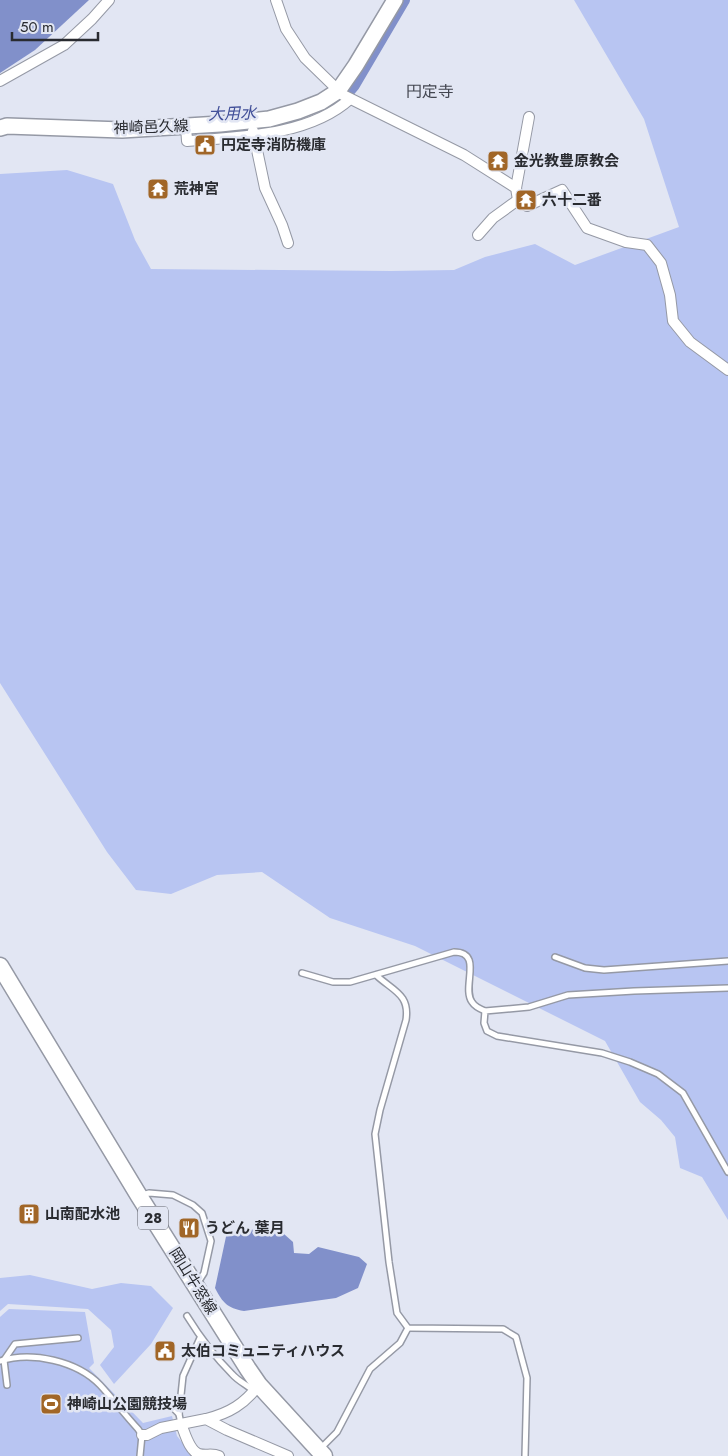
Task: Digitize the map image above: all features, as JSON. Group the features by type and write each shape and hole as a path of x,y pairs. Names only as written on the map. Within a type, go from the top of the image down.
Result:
{"main road":[{"name":"神崎邑久線","path":"0,128 7,126 186,131 253,129 270,119 344,95 356,65 396,0"},
{"name":"岡山牛窓線","path":"0,966 139,1196 248,1369 257,1388 322,1453"}],"street":[{"path":"0,81 64,45 109,0"},
{"path":"276,0 286,29 305,58 344,95 464,155 516,188"},
{"path":"529,117 516,188 518,200 527,206 562,190 587,228 626,242 647,245 661,264 670,295 673,321 690,342 728,370"},
{"path":"253,129 265,188 288,242"},
{"path":"478,235 493,218 518,200"},
{"path":"142,1435 147,1435 180,1419 206,1419 224,1414 248,1399 257,1388"},
{"path":"180,1419 192,1450 199,1454 216,1454 219,1456"},
{"path":"206,1419 288,1456"}],"lane":[{"path":"302,973 333,982 350,982 454,952 461,952 467,956 470,963 469,990 472,1002 478,1008 485,1010 529,1008 568,995 634,990 728,988"},
{"path":"555,957 585,968 604,970 728,961"},
{"path":"376,975 398,992 408,1010 375,1134 389,1262 397,1314 408,1328"},
{"path":"485,1010 484,1023 487,1031 497,1036 602,1053 658,1074 684,1093 728,1172"},
{"path":"139,1196 149,1193 172,1195 193,1205 202,1213 211,1241 204,1273 196,1286"},
{"path":"187,1316 200,1338 234,1376 257,1388"},
{"path":"322,1453 337,1432 370,1370 400,1342 408,1328"},
{"path":"408,1328 504,1329 516,1337 527,1378 525,1456"},
{"path":"6,1385 2,1361 15,1344 78,1338"},
{"path":"180,1419 182,1376 200,1338"},
{"path":"2,1361 29,1357 64,1363 85,1374 99,1384 142,1435 140,1456"},
{"path":"172,1407 180,1419"}],"shaded area":[{"path":"0,0 89,0 35,50 0,73"},
{"path":"574,0 728,0 728,1220 702,1177 680,1168 675,1137 661,1120 640,1102 605,1041 415,946 330,918 262,872 217,875 171,894 136,890 107,852 0,683 0,174 67,170 113,184 135,240 151,269 454,270 485,257 535,244 575,265 679,227 644,119"},
{"path":"268,1228 284,1234 293,1242 294,1253 309,1254 318,1247 359,1257 367,1264 358,1288 336,1298 244,1311 229,1306 223,1301 215,1288 227,1232"},
{"path":"30,1275 92,1289 121,1283 151,1286 173,1308 151,1344 114,1384 100,1365 114,1347 111,1330 88,1309 8,1304 0,1311 0,1278"},
{"path":"9,1309 85,1312 94,1363 89,1368 143,1423 172,1416 177,1436 193,1456 0,1456 0,1317"}],"waterway":[{"name":"大用水","path":"337,105 354,85 404,0"},
{"name":"大用水","path":"226,130 269,128 298,122"}],"place":[{"name":"円定寺消防機庫","path":"205,145"},
{"name":"金光教豊原教会","path":"498,161"},
{"name":"荒神宮","path":"158,189"},
{"name":"六十二番","path":"526,200"},
{"name":"山南配水池","path":"29,1214"},
{"name":"うどん 葉月","path":"189,1228"},
{"name":"太伯コミュニティハウス","path":"165,1351"},
{"name":"神崎山公園競技場","path":"51,1404"}],"district":[{"name":"円定寺","path":"430,91"}]}
